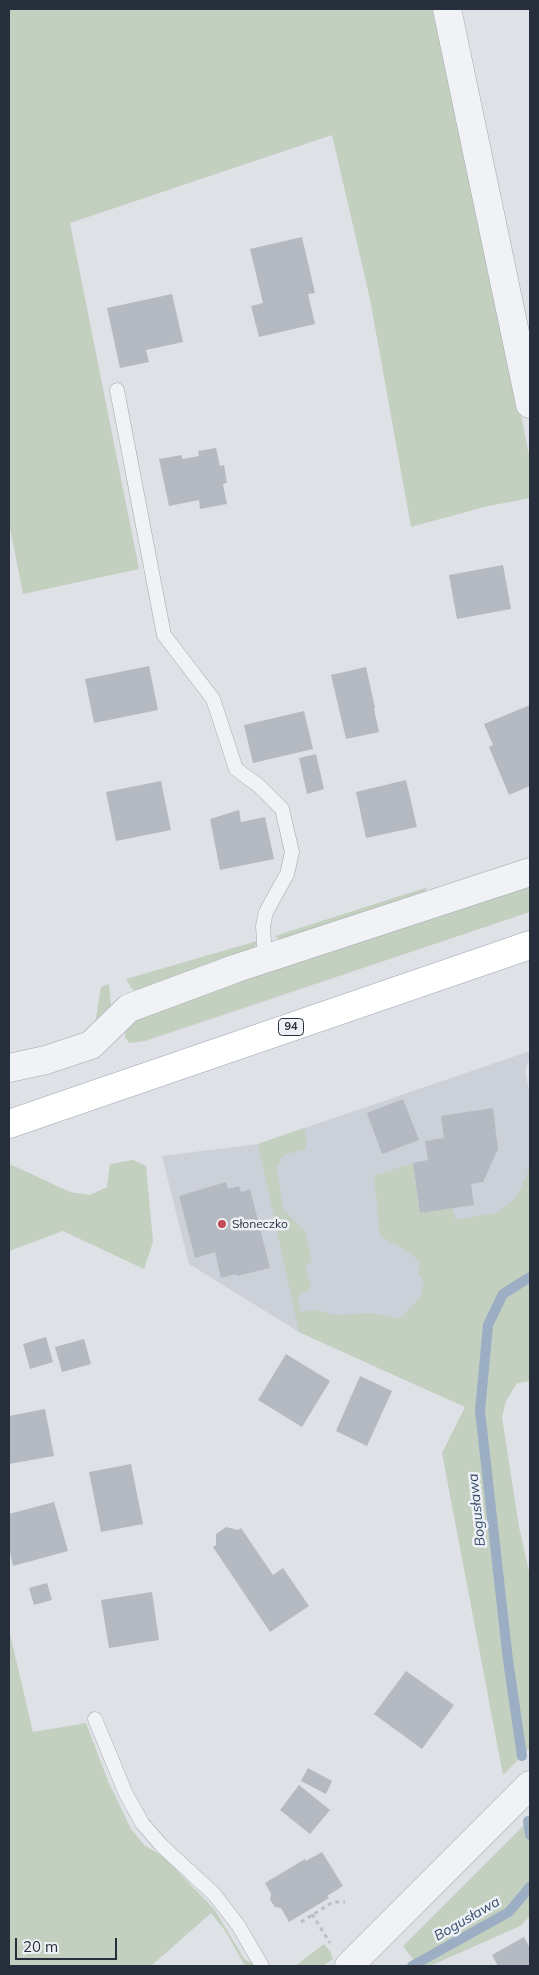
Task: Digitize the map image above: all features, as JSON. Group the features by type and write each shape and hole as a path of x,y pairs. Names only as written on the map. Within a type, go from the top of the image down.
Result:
{"main road":[{"name":"94","path":"9,1124 530,945"}],"street":[{"path":"447,9 530,404"},
{"path":"9,1068 46,1060 91,1045 129,1008 265,959 530,872"},
{"path":"350,1966 530,1785"}],"lane":[{"path":"117,390 164,636 213,699 236,769 259,786 282,809 292,852 287,874 266,912 264,926 265,959"},
{"path":"95,1719 126,1794 142,1822 162,1846 214,1894 238,1925 262,1966"}],"path":[{"path":"301,1922 333,1902 345,1902"},
{"path":"312,1914 328,1940"}],"shaded area":[{"path":"530,1051 530,1058 525,1071 530,1094 530,1220 427,1390 299,1332 189,1264 162,1156 258,1144"}],"green space":[{"path":"9,9 439,9 530,460 530,498 484,507 411,527 370,299 332,135 70,223 139,569 23,594 9,523"},
{"path":"530,882 530,912 145,1041 129,1043 125,1037 125,1027 133,1017"},
{"path":"428,887 419,898 281,941 275,936"},
{"path":"257,941 253,951 141,992 132,989 126,979"},
{"path":"109,984 111,1007 103,1026 84,1042 35,1055 9,1058 9,1053 80,1040 94,1030 101,987"},
{"path":"304,1128 307,1139 305,1149 284,1155 276,1167 283,1209 305,1232 312,1261 306,1266 311,1289 297,1297 301,1312 317,1310 334,1315 372,1313 400,1319 420,1298 424,1281 419,1274 420,1262 410,1253 380,1236 374,1176 413,1163 420,1213 453,1208 455,1220 497,1213 517,1197 530,1167 530,1381 517,1383 506,1401 502,1417 519,1527 530,1576 530,1748 503,1775 442,1453 465,1407 299,1332 258,1144"},
{"path":"133,1160 146,1166 153,1242 144,1269 63,1231 9,1251 9,1166 12,1165 70,1192 90,1195 107,1187 110,1164"},
{"path":"9,1630 33,1732 86,1723 108,1781 131,1829 144,1845 164,1857 214,1909 245,1960 253,1963 254,1966 245,1966 226,1932 211,1913 151,1966 9,1966"},
{"path":"530,1819 530,1916 520,1926 430,1966 418,1966 403,1946"},
{"path":"324,1944 330,1951 333,1959 323,1966 295,1966"}],"building":[{"path":"302,237 315,293 308,294 315,324 259,337 251,306 263,303 250,249"},
{"path":"172,294 183,342 146,350 149,362 120,368 107,308"},
{"path":"216,448 220,466 224,465 227,483 223,484 227,504 200,509 199,500 169,506 159,459 182,455 182,459 199,456 198,451"},
{"path":"503,565 511,609 457,619 449,575"},
{"path":"149,666 158,710 94,723 85,679"},
{"path":"366,667 379,732 346,739 331,675"},
{"path":"530,705 530,786 509,795 489,747 493,745 484,724"},
{"path":"304,711 313,749 253,763 244,725"},
{"path":"316,754 324,789 307,794 299,758"},
{"path":"406,780 417,827 366,838 356,792"},
{"path":"161,781 171,830 116,841 106,792"},
{"path":"239,810 241,822 265,817 274,859 220,870 210,819"},
{"path":"403,1099 419,1140 382,1154 367,1113"},
{"path":"493,1108 498,1149 483,1182 471,1184 474,1205 420,1213 413,1163 428,1160 425,1141 444,1138 441,1116"},
{"name":"Słoneczko","path":"226,1182 228,1189 239,1186 241,1192 250,1189 270,1268 221,1278 215,1252 195,1258 179,1196"},
{"path":"46,1337 53,1362 30,1369 23,1344"},
{"path":"84,1339 91,1364 62,1372 55,1347"},
{"path":"286,1354 330,1381 302,1427 258,1400"},
{"path":"360,1376 392,1391 367,1446 336,1431"},
{"path":"45,1409 54,1456 9,1464 9,1416"},
{"path":"131,1464 143,1524 101,1532 89,1472"},
{"path":"54,1502 68,1551 13,1566 9,1548 9,1514"},
{"path":"226,1527 238,1530 241,1528 273,1575 283,1568 309,1606 270,1632 213,1547 216,1545 216,1534"},
{"path":"47,1583 52,1600 34,1605 29,1588"},
{"path":"152,1592 159,1640 109,1648 101,1600"},
{"path":"406,1671 454,1705 422,1749 374,1714"},
{"path":"308,1768 332,1781 326,1794 301,1781"},
{"path":"299,1785 330,1810 310,1834 280,1810"},
{"path":"322,1852 343,1886 327,1896 329,1898 289,1922 281,1908 275,1907 270,1900 271,1894 265,1883 305,1859 306,1861"},
{"path":"524,1937 530,1948 530,1966 498,1966 492,1955"}],"waterway":[{"name":"Bogusława","path":"522,1756 508,1660 480,1411 488,1325 503,1294 530,1277"},
{"name":"Bogusława","path":"528,1821 530,1835"},
{"name":"Bogusława","path":"412,1966 509,1912 530,1887"}],"place":[{"name":"Słoneczko","path":"222,1224"}]}
